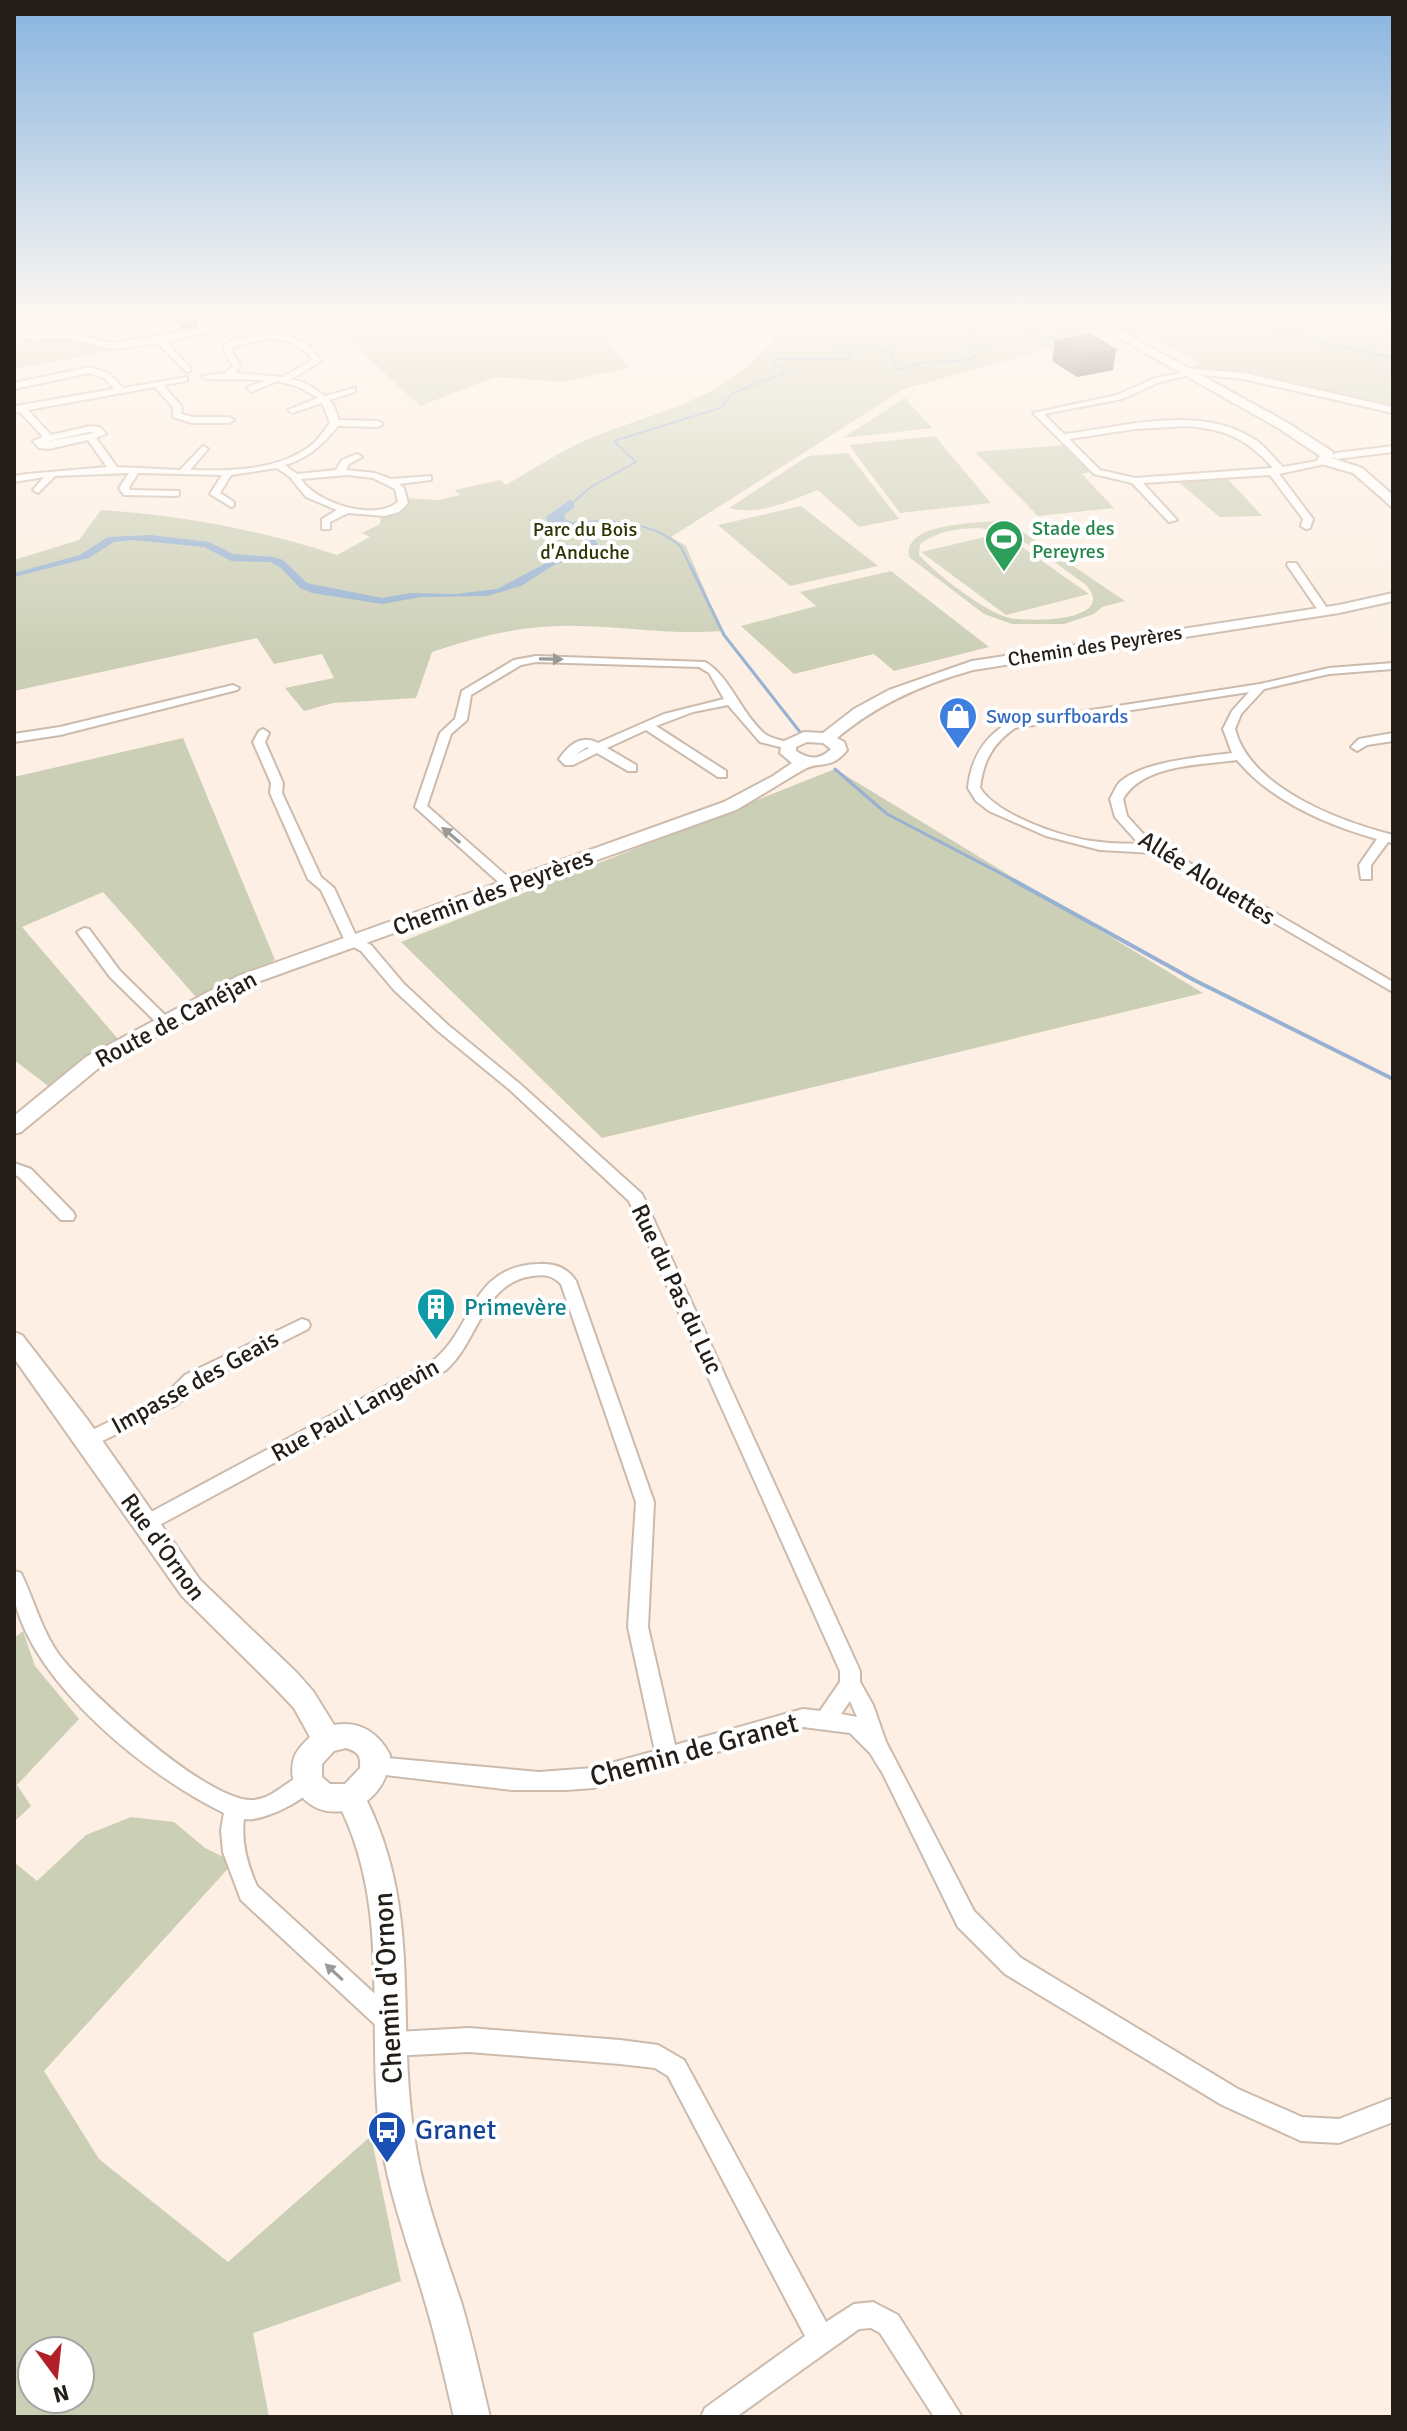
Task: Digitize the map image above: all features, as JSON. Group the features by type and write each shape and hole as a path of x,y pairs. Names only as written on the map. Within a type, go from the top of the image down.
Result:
{"street":[{"path":"42,431 48,437 82,431"},
{"path":"99,431 101,434 91,438 114,470"},
{"path":"14,479 53,473 114,470 228,473 294,459 321,441 328,431"},
{"path":"1057,431 1097,472 1091,479 1097,484 1276,470 1393,449"},
{"path":"1063,437 1108,431"},
{"path":"1230,431 1255,443 1308,519 1306,526"},
{"path":"1292,431 1332,459 1370,479 1393,504"},
{"path":"304,440 321,441"},
{"path":"183,472 203,449"},
{"path":"340,472 345,462 357,457"},
{"path":"278,464 295,477 308,495 345,510 388,512 399,509 403,503 403,493 391,482"},
{"path":"136,470 124,488 127,493 176,493"},
{"path":"295,477 340,472 391,482 428,478"},
{"path":"38,490 53,473"},
{"path":"228,473 215,494 231,504"},
{"path":"1132,481 1172,520"},
{"path":"326,527 325,521 345,510"},
{"path":"1292,565 1324,611"},
{"name":"Chemin des Peyrères","path":"356,942 730,806 765,789 803,762 820,763 833,758 839,750 838,745 827,738 874,702 914,684 961,669 1076,648 1324,611 1388,597"},
{"path":"510,885 421,807 446,733 461,720 469,690 518,662 530,659 694,662 713,671 731,701 764,739 788,745 804,737 827,738"},
{"path":"1156,849 1099,846 1072,840 999,811 983,801 974,788 985,747 997,734 1012,725 1260,687 1329,671 1393,666"},
{"path":"1260,687 1236,713 1229,729 1240,756 1265,779 1300,803 1389,838 1365,865 1366,876"},
{"path":"14,738 60,731 233,688"},
{"path":"632,768 598,749 684,709 731,701"},
{"path":"648,726 722,774"},
{"name":"Rue du Pas du Luc","path":"263,733 259,742 277,783 276,793 315,879 327,888 345,928 356,942 366,948 399,987 443,1028 522,1094 636,1198 850,1671 850,1684 863,1705 877,1746"},
{"path":"1357,747 1363,742 1393,737"},
{"path":"788,745 791,757 803,762"},
{"name":"Allée Alouettes","path":"1240,756 1156,769 1132,779 1118,792 1115,808 1125,826 1156,849 1393,988"},
{"path":"84,932 115,974 164,1022"},
{"name":"Route de Canéjan","path":"14,1127 93,1062 164,1022 245,980 356,942"},
{"path":"14,1168 25,1173 67,1216"},
{"name":"Rue Paul Langevin","path":"145,1524 450,1358 489,1290 501,1281 535,1269 559,1272 568,1281 645,1502 638,1627 667,1756"},
{"name":"Impasse des Geais","path":"88,1440 172,1399 191,1380 302,1325"},
{"name":"Rue d'Ornon","path":"14,1341 211,1612 291,1686 315,1713 326,1740"},
{"path":"14,1579 52,1661 88,1702 169,1770 236,1809 254,1810 307,1782"},
{"path":"825,1721 850,1684"},
{"name":"Chemin de Granet","path":"376,1766 500,1781 562,1783 593,1778 778,1722 803,1718 855,1725 877,1746 966,1919 989,1945 1025,1974 1230,2097 1301,2129 1339,2131 1393,2110"},
{"path":"347,1735 365,1741 376,1756 376,1766 368,1784 350,1796 329,1798 312,1789 307,1782 308,1759 326,1740 347,1735"},
{"name":"Chemin d'Ornon","path":"350,1796 362,1817 385,1889 390,1924 397,2133 405,2176 444,2306 472,2417"},
{"path":"236,1809 230,1824 239,1873 249,1893 392,2034 620,2052 667,2061 676,2068 821,2339"},
{"path":"714,2417 854,2317 873,2315 889,2324 949,2417"}],"green space":[{"name":"Parc du Bois d'Anduche","path":"607,431 837,431 671,537 686,546 722,631 559,626 504,632 432,652 416,698 333,703 304,711 285,688 334,678 322,654 274,664 257,638 14,691 14,560 79,540 101,510 220,525 337,555 370,537 362,533 380,524 381,514 404,498 439,500 460,495 455,490 500,480 506,485 582,442"},
{"path":"853,431 901,431 843,438"},
{"path":"935,436 991,503 900,513 849,445"},
{"path":"1064,445 1090,472 1082,474 1114,508 1038,516 975,452"},
{"path":"848,453 899,519 859,527 818,490 763,509 729,508 808,456"},
{"path":"1227,478 1262,516 1220,517 1177,481"},
{"path":"801,506 878,566 790,586 718,525"},
{"path":"1004,519 1125,601 1102,607 1094,614 1064,624 1012,624 984,614 909,557 910,545 930,530","holes":["969,528 993,530 1034,548 1085,584 1093,597 1091,606 1066,617 1031,620 1006,617 960,590 919,555 920,544 940,533"]},
{"name":"Stade des Pereyres","path":"1002,533 1089,594 1006,615 921,552"},
{"path":"891,571 989,647 894,671 874,654 794,674 741,626 816,606 800,592"},
{"path":"183,738 275,960 196,997 103,892 22,927 118,1039 96,1050 51,1088 14,1060 14,777"},
{"path":"835,769 1203,993 602,1138 401,942"},
{"path":"23,1631 35,1666 79,1719 17,1785 31,1806 14,1822 14,1638"},
{"path":"131,1817 174,1822 205,1848 234,1862 44,2071 99,2159 228,2262 371,2136 401,2281 253,2333 269,2417 14,2417 14,1862 37,1881 86,1835"}],"water":[{"path":"571,499 575,507 565,514 565,519 591,533 601,549 554,565 521,586 487,596 421,597 382,604 312,593 300,588 281,568 270,562 231,561 204,547 132,540 114,542 89,558 14,577 14,573 80,555 108,537 151,535 209,542 233,554 274,557 283,560 307,583 382,598 410,593 455,594 497,589 550,561 587,548 589,543 547,521 546,517"}],"waterway":[{"path":"570,505 591,487 636,462 614,441 645,431"},
{"path":"575,526 571,523 598,521 642,526 679,545 691,566"},
{"path":"691,566 724,635 800,732"},
{"path":"835,769 887,814 1017,882"},
{"path":"1013,880 1194,980 1393,1079"}],"place":[{"name":"Stade des Pereyres","path":"1004,573"},
{"name":"Swop surfboards","path":"958,750"},
{"name":"Primevère","path":"436,1341"},
{"name":"Granet","path":"387,2164"}]}
